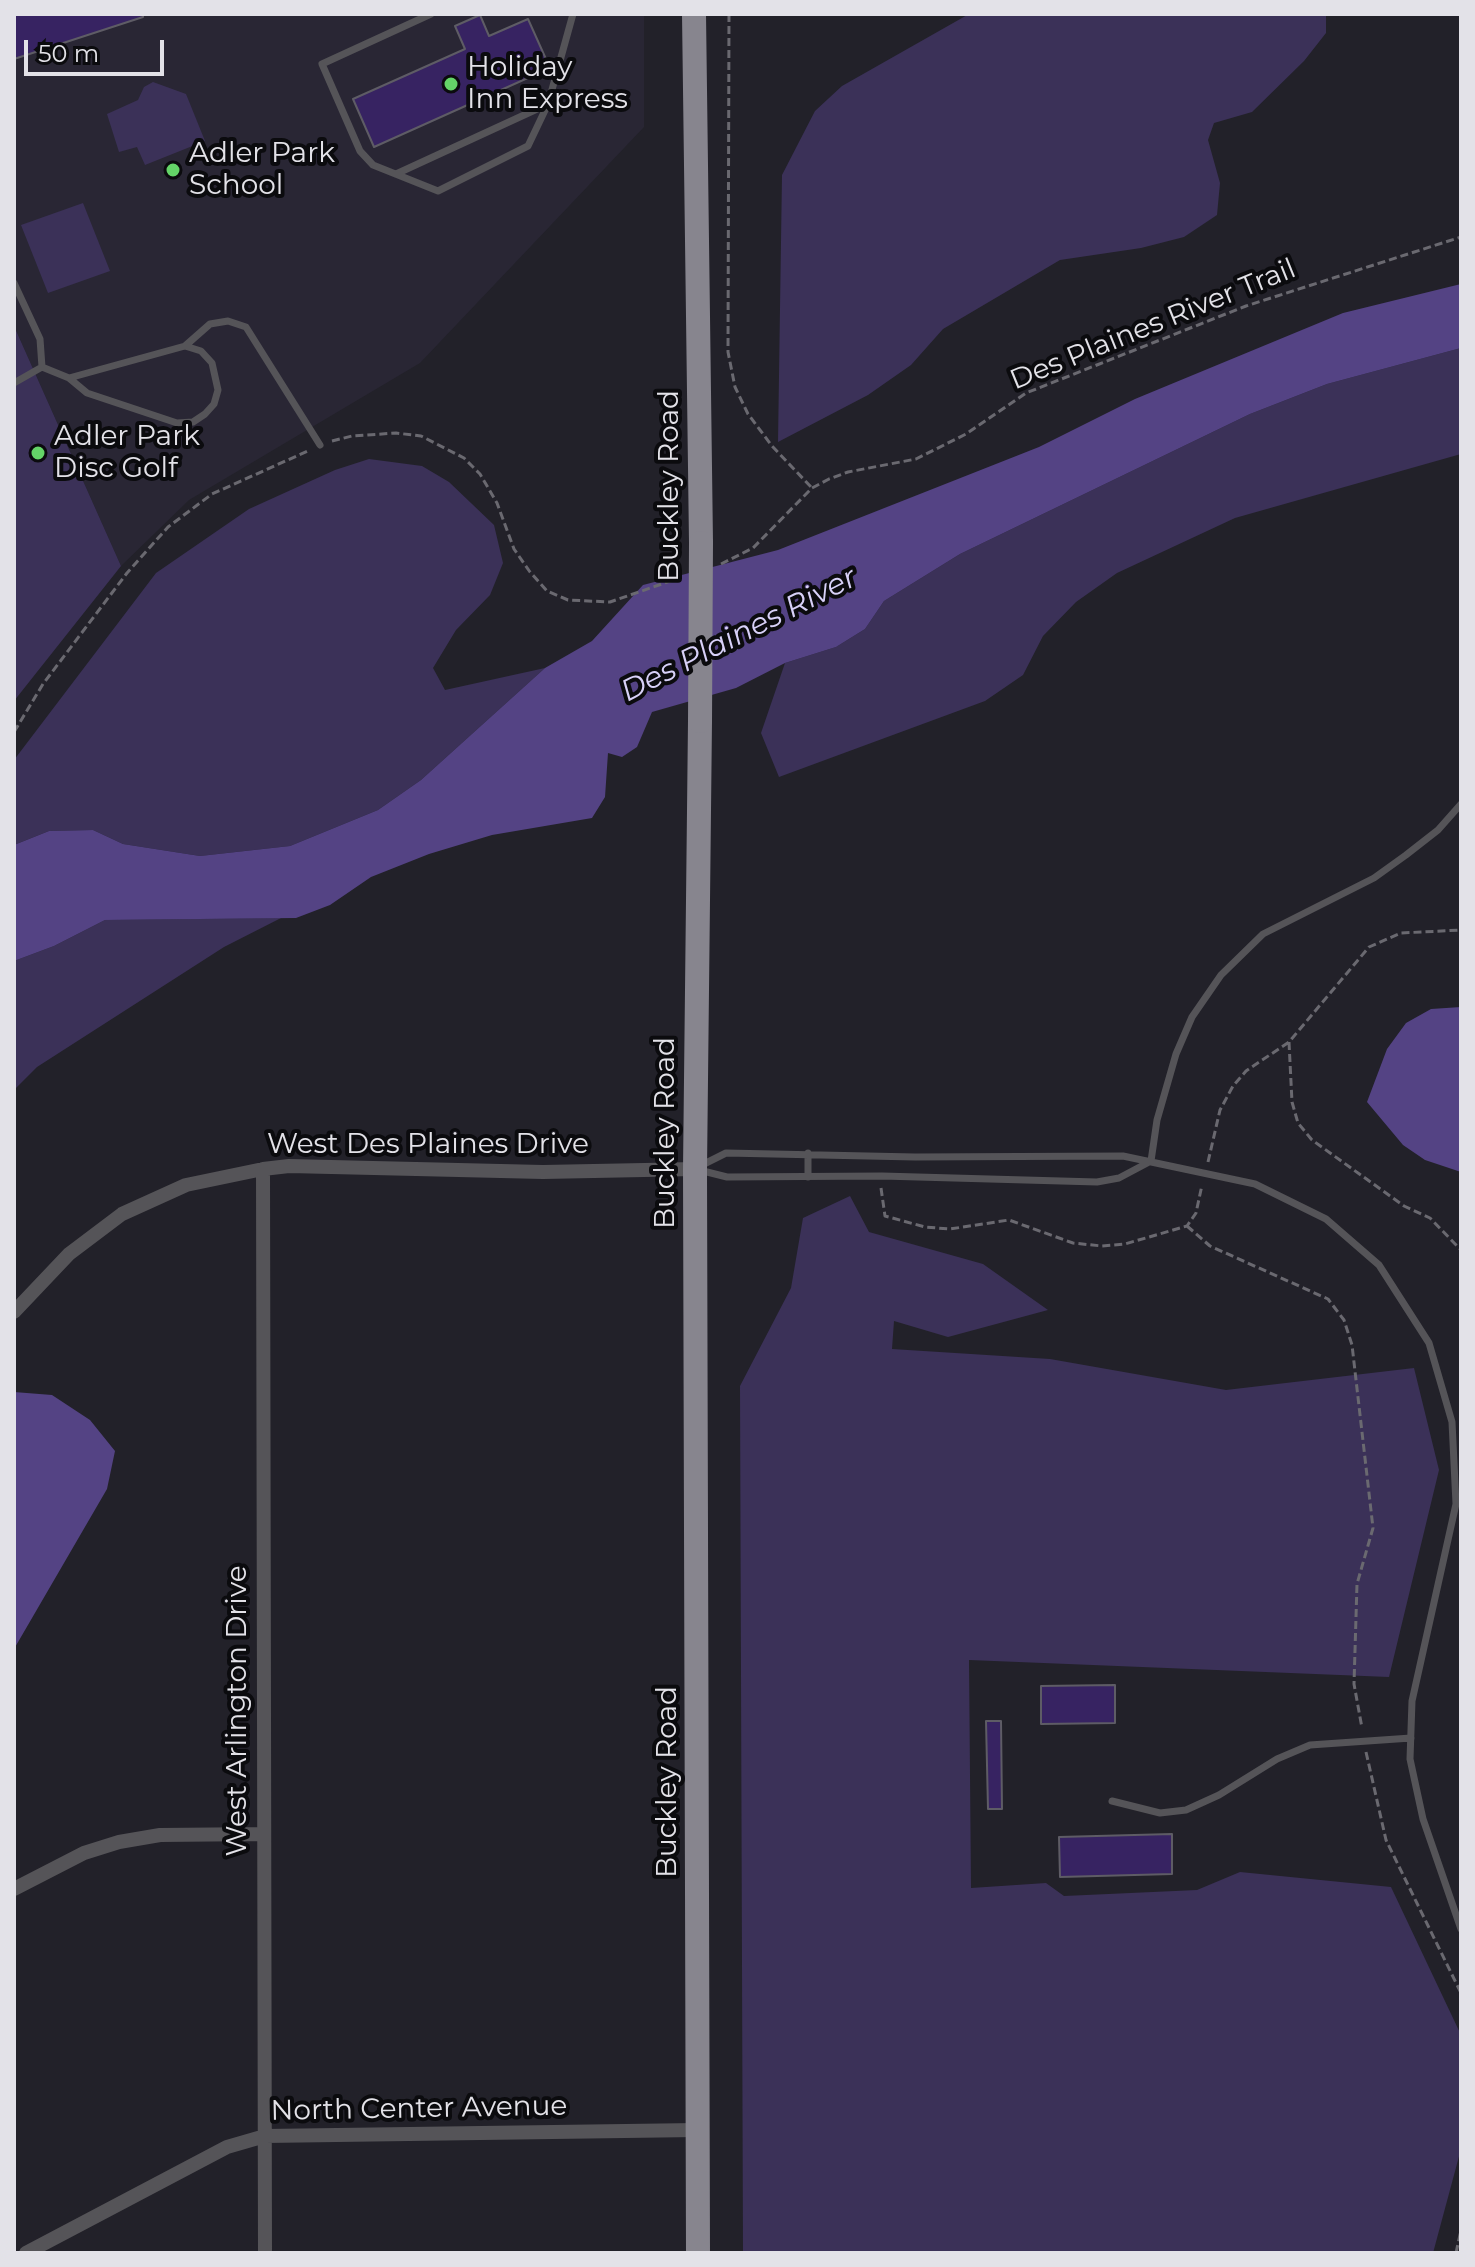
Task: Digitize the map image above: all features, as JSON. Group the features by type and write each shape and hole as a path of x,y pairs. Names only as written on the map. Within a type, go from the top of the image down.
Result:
{"main road":[{"name":"Buckley Road","path":"694,14 701,543 695,1169 698,2253"}],"street":[{"name":"West Des Plaines Drive","path":"14,1312 69,1254 122,1214 186,1185 289,1166 543,1172 695,1169"},
{"name":"West Arlington Drive","path":"263,1169 265,2253"},
{"path":"14,1889 84,1853 119,1842 160,1835 264,1834"},
{"name":"North Center Avenue","path":"26,2253 227,2147 265,2136 697,2130"}],"lane":[{"path":"431,14 322,64 360,151 373,165 438,191 528,146 548,104 573,14"},
{"path":"396,174 548,104"},
{"path":"14,283 40,339 42,367"},
{"path":"69,378 185,346 210,324 228,321 246,327 320,445"},
{"path":"42,367 69,378 87,393 177,423 193,422 214,404 217,375 201,351 185,346"},
{"path":"14,383 42,367"},
{"path":"1151,1161 1157,1120 1176,1054 1192,1017 1221,975 1263,934 1374,878 1438,830 1461,804"},
{"path":"695,1169 726,1153 915,1157 1123,1156 1206,1171 1255,1184 1326,1219 1379,1265 1429,1343 1452,1422 1456,1504 1412,1701 1410,1759 1423,1819 1461,1929"},
{"path":"808,1153 808,1177"},
{"path":"695,1169 727,1177 882,1176 1097,1182 1119,1178 1151,1161"},
{"path":"1112,1801 1160,1813 1186,1810 1277,1759 1310,1745 1411,1738"}],"path":[{"path":"729,14 728,352 735,387 748,414 772,446 812,488"},
{"name":"Des Plaines River Trail","path":"753,548 812,488 848,472 916,459 966,434 1026,393 1246,306 1461,237"},
{"path":"14,732 43,684 127,573 168,527 212,494 320,445 352,436 396,433 445,445 480,474 497,503 514,549 547,591 568,600 610,602 630,596"},
{"path":"882,1176 881,1205 885,1216 925,1227 950,1229 1009,1220 1073,1243 1102,1246 1125,1244 1187,1226 1196,1213 1220,1110 1233,1086 1246,1071 1289,1042 1369,947 1401,933 1461,930"},
{"path":"1289,1042 1292,1102 1298,1123 1312,1140 1404,1206 1430,1218 1461,1250"},
{"path":"1187,1226 1210,1246 1328,1299 1344,1320 1352,1345 1373,1528 1357,1584 1354,1684 1386,1840 1461,1993"},
{"path":"1456,2253 1461,2230"}],"shaded area":[{"name":"Adler Park School","path":"14,14 644,14 644,127 420,363 189,500 121,566 14,326"},
{"path":"969,14 1326,14 1326,33 1304,61 1252,112 1214,123 1208,140 1220,183 1217,215 1184,237 1141,248 1060,260 943,329 911,365 868,395 778,442 782,175 815,111 842,86"},
{"path":"153,82 186,94 205,141 145,165 137,147 119,152 107,114 138,100 144,87"},
{"path":"83,203 110,271 48,293 21,225"},
{"name":"Adler Park Disc Golf","path":"14,326 121,566 14,701"},
{"path":"1461,348 1461,454 1235,518 1117,573 1076,602 1043,636 1023,675 985,701 779,777 761,733 785,663 836,647 865,629 884,601 960,554 1250,414 1327,384"},
{"path":"369,459 422,466 449,482 494,525 503,563 490,595 456,630 433,668 445,690 545,668 421,780 378,810 290,846 200,856 123,844 93,830 49,831 14,845 14,760 156,573 249,509 335,470"},
{"path":"281,918 224,947 37,1067 14,1090 14,961 54,946 105,920"},
{"path":"850,1196 869,1232 983,1264 1048,1310 948,1337 894,1321 892,1349 1050,1359 1226,1390 1414,1368 1439,1470 1389,1677 969,1660 971,1888 1046,1883 1064,1896 1197,1890 1240,1872 1391,1887 1461,2035 1461,2149 1433,2253 743,2253 740,1386 791,1288 803,1218"}],"water":[{"name":"Des Plaines River","path":"1461,284 1461,348 1327,384 1250,414 960,554 884,601 865,629 836,647 785,663 736,688 652,712 637,747 622,757 608,753 605,797 592,818 492,835 429,854 371,877 330,905 296,918 105,920 54,946 14,961 14,845 49,831 93,830 123,844 200,856 290,846 378,810 421,780 545,668 592,641 643,585 778,550 1039,447 1135,399 1343,313"},
{"path":"1461,1007 1461,1172 1425,1160 1403,1145 1367,1102 1387,1049 1406,1023 1431,1009"},
{"path":"14,1392 52,1395 90,1420 115,1451 107,1489 14,1649"}],"building":[{"path":"14,14 143,14 143,17 14,59"},
{"name":"Holiday Inn Express","path":"480,15 489,36 528,19 550,68 374,147 353,99 465,49 455,26"},
{"path":"1115,1685 1115,1723 1041,1724 1041,1686"},
{"path":"986,1721 1001,1721 1002,1809 988,1809"},
{"path":"1172,1834 1172,1874 1060,1877 1059,1837"}],"place":[{"name":"Holiday Inn Express","path":"451,84"},
{"name":"Adler Park School","path":"173,170"},
{"name":"Adler Park Disc Golf","path":"38,453"}]}
